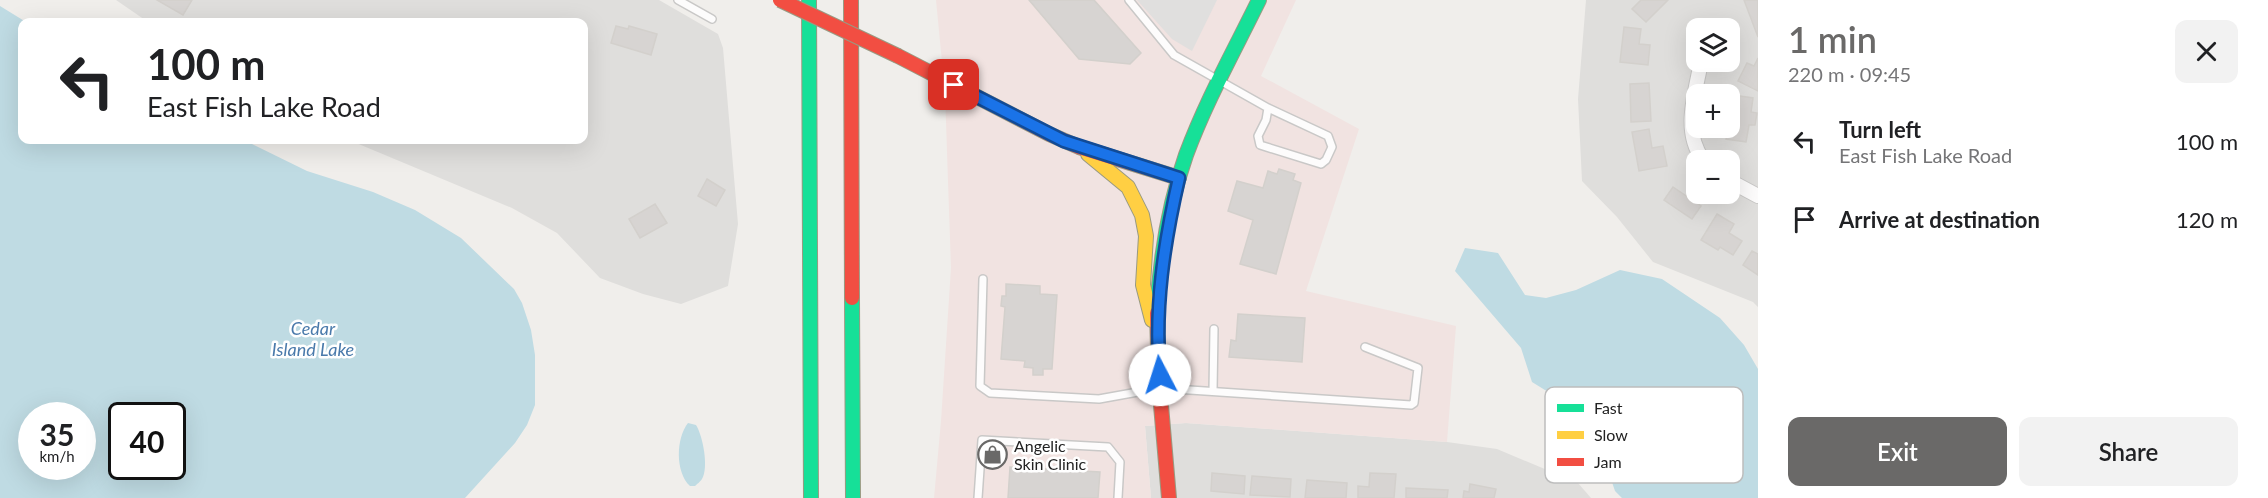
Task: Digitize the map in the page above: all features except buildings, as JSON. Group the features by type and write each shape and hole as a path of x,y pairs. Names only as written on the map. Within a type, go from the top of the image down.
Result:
{"main road":[{"path":"780,0 898,56 1049,134 1079,147 1179,178"},
{"path":"809,0 811,498"},
{"path":"850,0 853,498"},
{"path":"1169,498 1157,343 1162,264 1179,178 1196,131 1259,0"},
{"path":"1079,147 1128,187 1142,215 1146,236 1143,285 1157,343"}],"street":[{"path":"1696,150 1690,131 1699,72"},
{"path":"1740,186 1758,196"}],"lane":[{"path":"678,0 712,19"},
{"path":"1129,0 1174,56 1268,108 1328,136 1332,147 1326,160 1321,164 1260,145 1258,136 1266,120 1268,108"},
{"path":"983,279 980,386 990,393 1100,399 1160,388 1411,405 1418,368 1365,347"},
{"path":"1213,391 1214,329"},
{"path":"978,498 982,440 1108,447 1120,462 1118,498"}],"shaded area":[{"path":"116,0 659,0 718,34 723,48 738,224 728,286 681,304 643,294 600,278 557,233 512,208 359,144 588,144 588,18 142,18"},
{"path":"936,0 1296,0 1261,76 1359,129 1306,291 1456,326 1447,442 1186,423 1145,426 1151,498 934,498 951,268 945,93"},
{"path":"1137,0 1217,0 1192,51 1172,39"},
{"path":"1586,0 1758,0 1758,307 1753,302 1653,262 1617,217 1582,181 1578,99"},
{"path":"1186,423 1447,442 1497,449 1545,469 1545,483 1578,483 1591,498 1151,498 1145,426"}],"water":[{"name":"Cedar Island Lake","path":"0,6 20,18 18,144 252,144 307,171 373,192 415,210 461,238 514,289 522,303 531,330 535,355 535,405 527,425 515,443 465,498 0,498"},
{"path":"1465,248 1498,253 1525,295 1546,298 1576,290 1620,270 1662,279 1720,318 1744,345 1758,369 1758,498 1622,498 1615,491 1612,483 1743,483 1743,387 1545,387 1545,390 1532,382 1521,348 1455,271"},
{"path":"688,423 696,425 704,452 704,474 695,486 690,486 685,480 679,455 681,437"}],"traffic: fast":[{"path":"809,0 811,498"},
{"path":"1157,313 1166,233 1174,194 1186,155 1202,115 1259,0"},
{"path":"852,298 853,498"}],"traffic: slow":[{"path":"1088,154 1128,187 1142,215 1146,236 1143,285 1152,320"}],"traffic: jam":[{"path":"780,0 898,56"},
{"path":"851,0 852,298"},
{"path":"898,56 1049,134 1079,147 1179,178"},
{"path":"1157,313 1159,382 1169,498"}],"place":[{"name":"Angelic Skin Clinic","path":"993,455"}],"route":[{"path":"954,85 1064,141 1179,178 1169,222 1160,282 1157,343 1160,375"}]}
